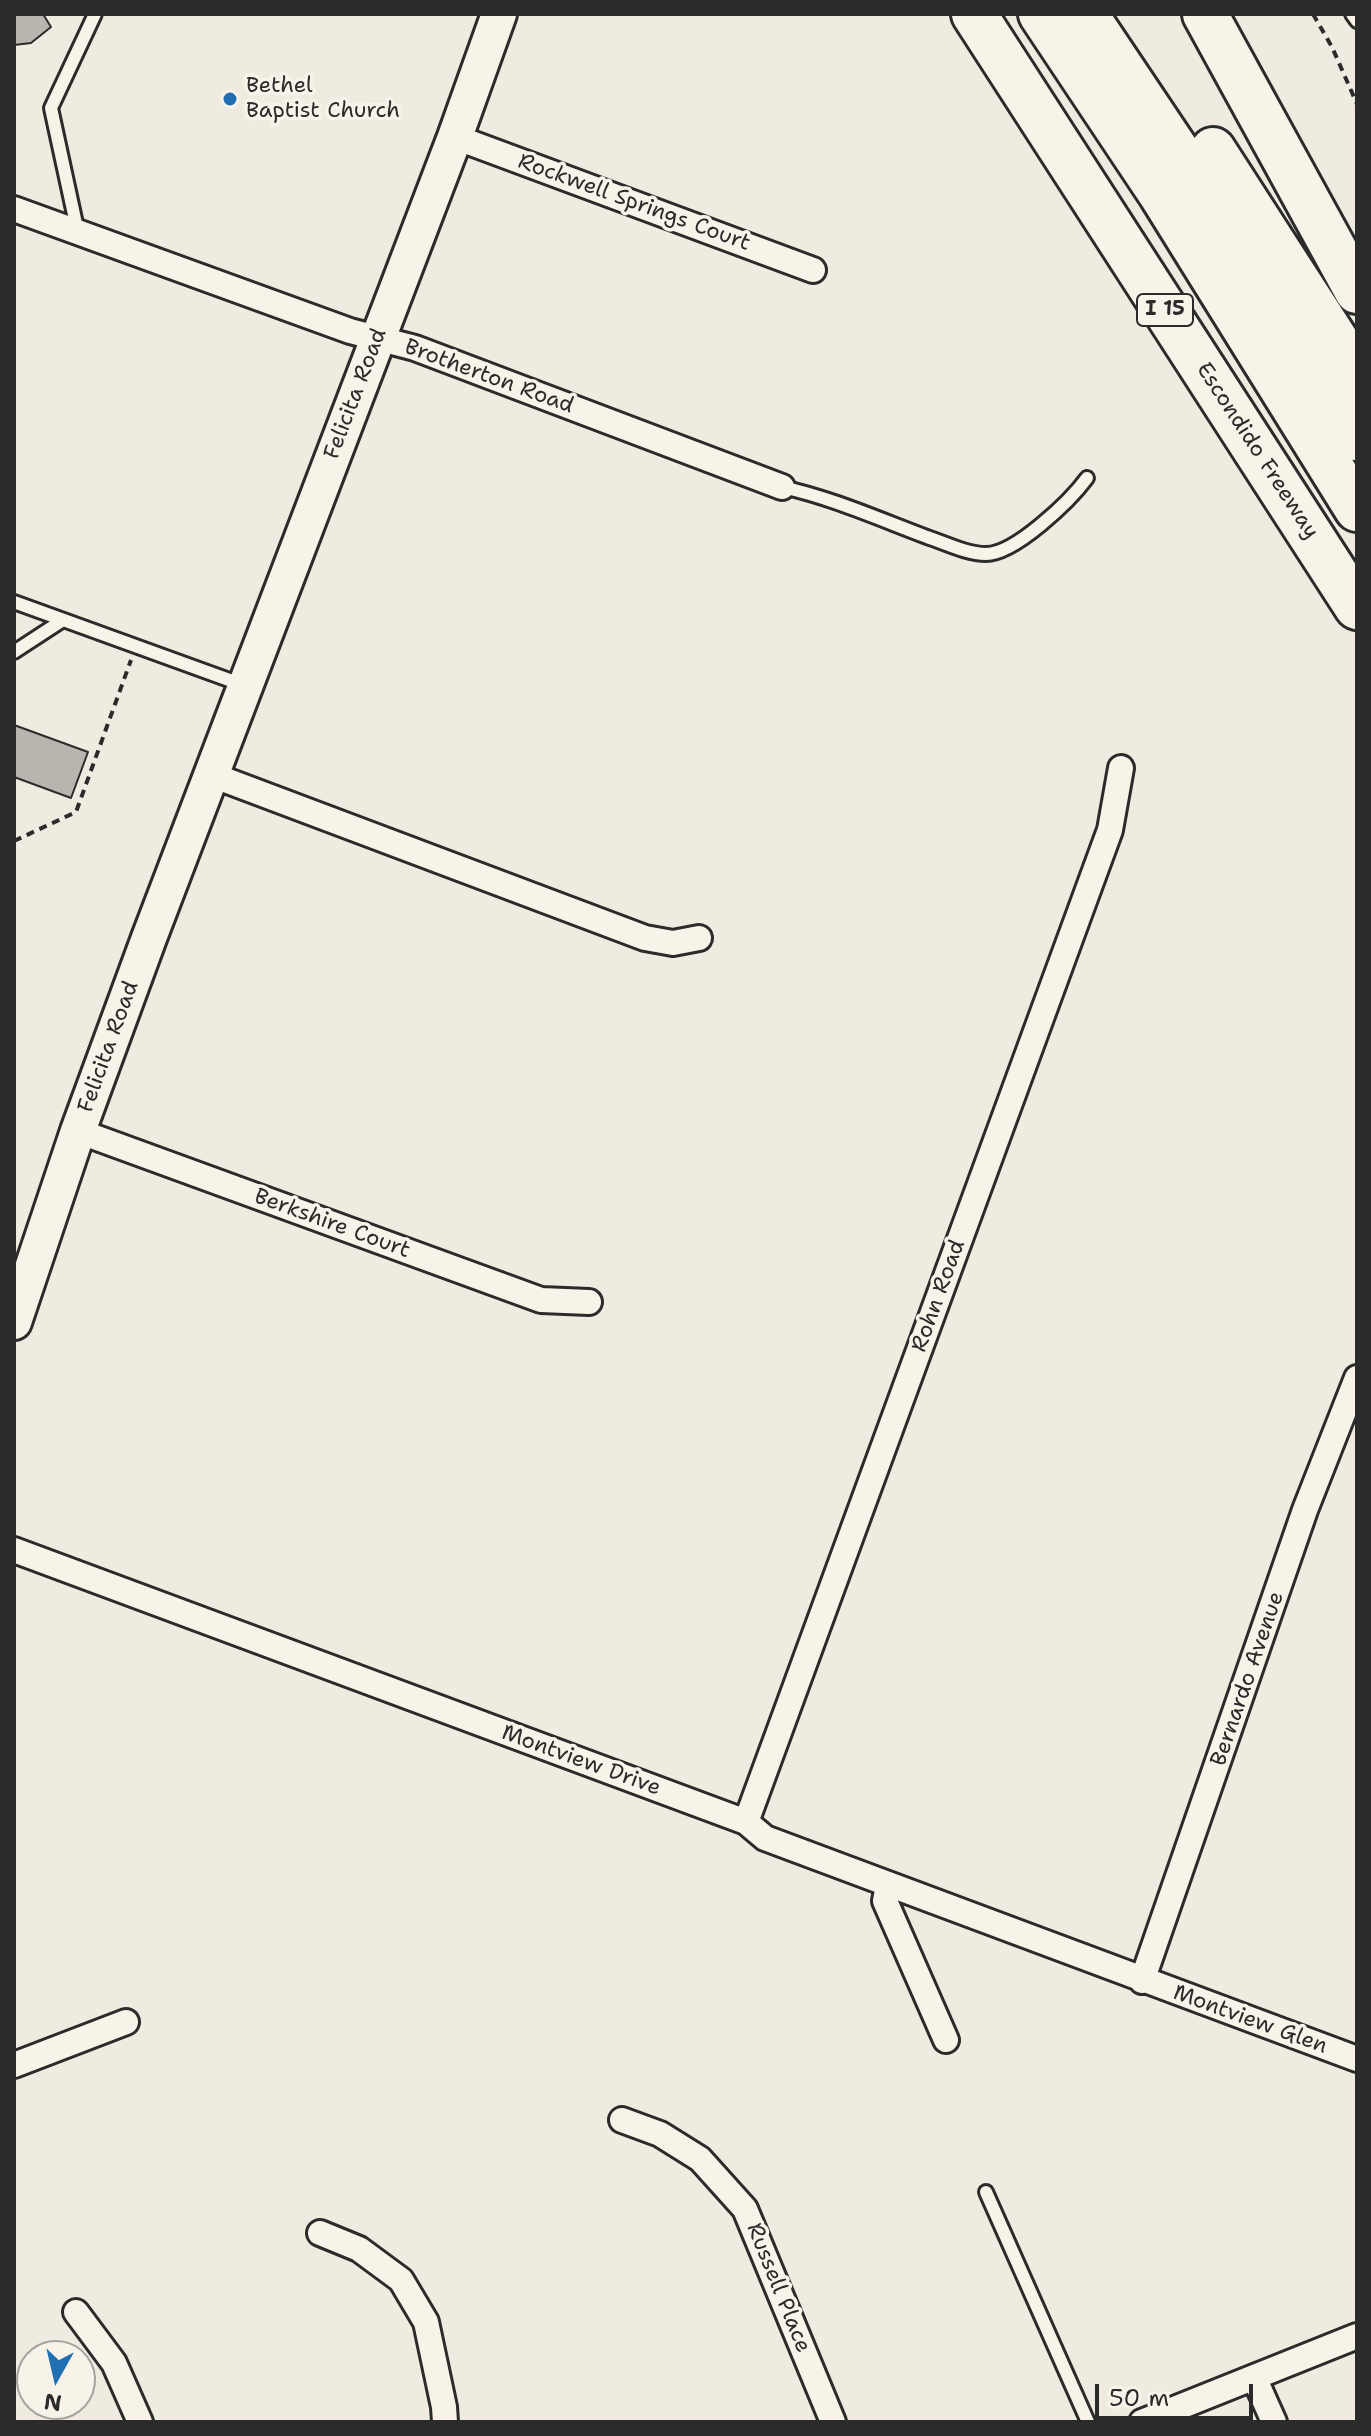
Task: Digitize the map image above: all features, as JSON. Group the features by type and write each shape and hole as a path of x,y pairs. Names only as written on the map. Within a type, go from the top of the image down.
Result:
{"highway":[{"name":"Escondido Freeway","path":"974,14 1357,607"},
{"path":"1041,14 1161,194 1357,509"},
{"path":"1085,14 1217,211 1357,438"},
{"path":"1121,14 1245,197 1357,373"},
{"path":"1205,14 1357,291"}],"main road":[{"name":"Felicita Road","path":"14,1322 78,1131 499,14"}],"street":[{"name":"Rockwell Springs Court","path":"455,137 813,270"},
{"name":"Brotherton Road","path":"14,209 350,331 415,348 782,487"},
{"name":"Rohn Road","path":"746,1822 1110,830 1121,768"},
{"path":"212,775 645,938 673,943 699,938"},
{"name":"Berkshire Court","path":"78,1131 541,1300 589,1302"},
{"name":"Bernardo Avenue","path":"1142,1981 1305,1510 1357,1378"},
{"name":"Montview Drive","path":"14,1550 746,1822 765,1838 1142,1981"},
{"path":"888,1885 885,1901 946,2040"},
{"name":"Montview Glen","path":"1142,1981 1357,2059"},
{"path":"14,2065 126,2022"},
{"name":"Russell Place","path":"622,2120 660,2134 700,2159 745,2209 833,2422"},
{"path":"320,2233 359,2249 401,2280 426,2322 445,2422"},
{"path":"76,2312 114,2363 140,2422"},
{"path":"1142,2422 1357,2336"},
{"path":"1254,2377 1274,2422"}],"lane":[{"path":"78,233 51,108 95,14"},
{"path":"1352,14 1357,21"},
{"path":"782,487 813,494 955,547 986,554 1005,549 1042,524 1073,497 1087,478"},
{"path":"14,602 246,687"},
{"path":"14,652 63,620"},
{"path":"986,2192 1088,2422"}],"path":[{"path":"1313,14 1332,47 1357,104"},
{"path":"14,841 76,812 136,647"}],"building":[{"path":"14,14 43,14 51,27 31,43 14,45"},
{"path":"14,725 88,752 71,798 14,777"}],"place":[{"name":"Bethel Baptist Church","path":"230,99"}]}
